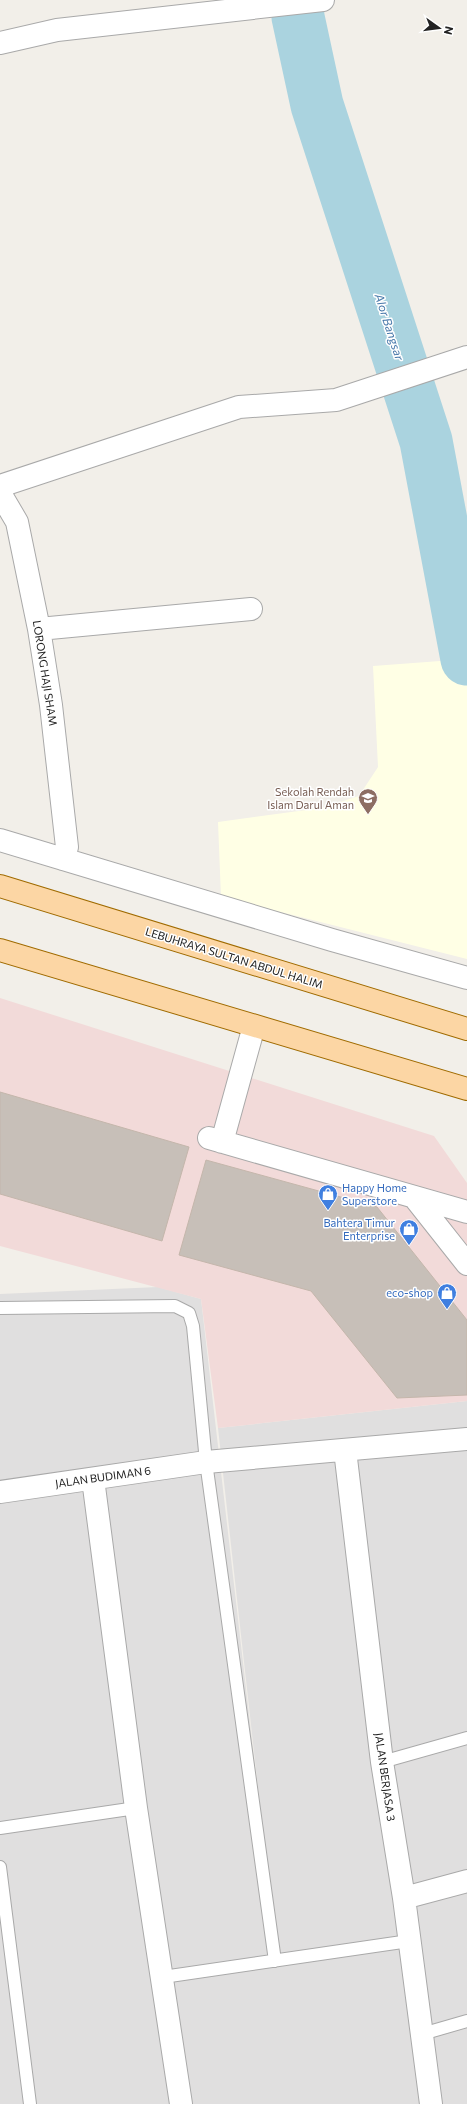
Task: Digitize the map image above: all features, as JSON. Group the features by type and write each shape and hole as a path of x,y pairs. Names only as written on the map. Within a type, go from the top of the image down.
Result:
{"main road":[{"name":"LEBUHRAYA SULTAN ABDUL HALIM","path":"0,886 467,1029"},
{"path":"0,950 467,1089"}],"street":[{"path":"0,43 57,30 323,0"},
{"path":"0,486 239,407 336,400 467,357"},
{"name":"LORONG HAJI SHAM","path":"0,493 17,522 39,629 51,705 67,847 64,859"},
{"path":"39,629 251,609"},
{"path":"0,840 332,940 467,978"},
{"path":"254,1026 215,1140 467,1212"},
{"path":"414,1197 467,1264"},
{"name":"JALAN BUDIMAN 6","path":"0,1492 206,1462 467,1438"},
{"name":"JALAN BERJASA 3","path":"345,1450 382,1762 404,1898 431,2104"},
{"path":"93,1479 136,1808 163,1977 181,2104"},
{"path":"404,1898 467,1881"}],"lane":[{"path":"0,1308 175,1306 189,1313 193,1326 206,1462 274,1961"},
{"path":"382,1762 467,1738"},
{"path":"0,1828 136,1808"},
{"path":"0,1866 30,2104"},
{"path":"163,1977 409,1941"},
{"path":"422,2034 467,2021"}],"shaded area":[{"name":"Sekolah Rendah Islam Darul Aman","path":"467,659 467,959 221,897 218,822 321,808 359,796 378,767 373,666"},
{"path":"0,998 434,1136 467,1183 467,1401 218,1428 201,1299 0,1246"},
{"path":"158,1287 201,1299 270,1896 218,1428 467,1401 467,2104 0,2104 0,1294"}],"building":[{"path":"0,1092 189,1147 162,1241 0,1194"},
{"path":"206,1160 377,1207 467,1320 467,1395 397,1398 311,1291 179,1255"}],"waterway":[{"name":"Alor Bangsar","path":"297,0 298,17 317,105 426,441 467,659"}],"place":[{"name":"Sekolah Rendah Islam Darul Aman","path":"368,815"},
{"name":"Happy Home Superstore","path":"328,1211"},
{"name":"Bahtera Timur Enterprise","path":"409,1246"},
{"name":"eco-shop","path":"447,1310"}]}
